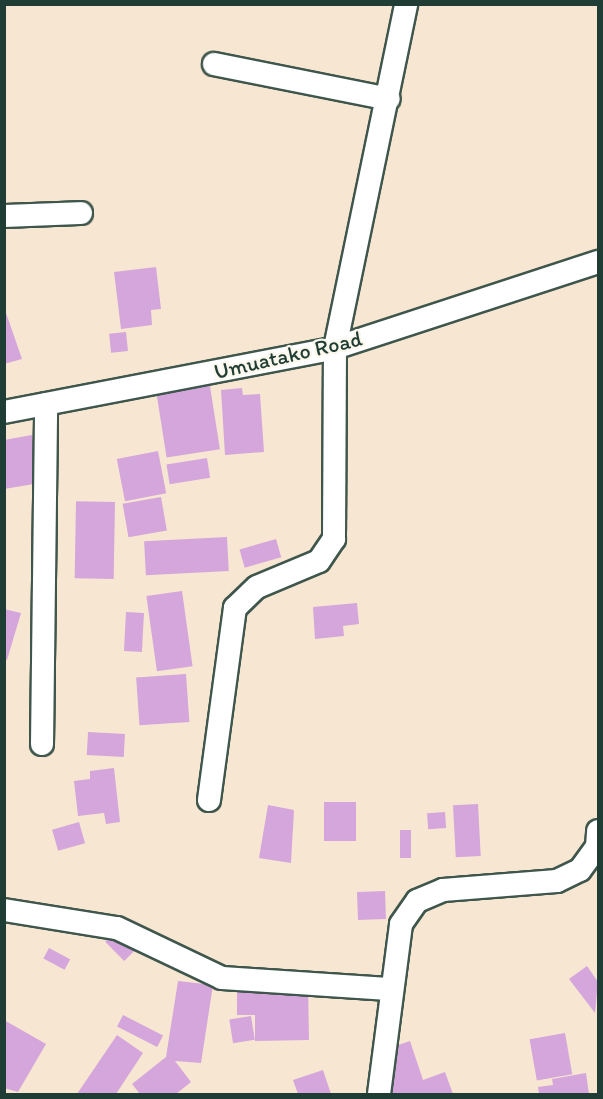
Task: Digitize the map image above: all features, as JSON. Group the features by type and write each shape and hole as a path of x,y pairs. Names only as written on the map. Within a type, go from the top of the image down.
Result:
{"street":[{"path":"209,800 234,608 257,587 319,561 334,539 335,348 389,99 406,4"},
{"path":"214,64 389,99"},
{"path":"4,216 81,213"},
{"name":"Umuatako Road","path":"4,412 335,348 598,262"},
{"path":"42,744 46,404"},
{"path":"379,1095 389,989 401,924 417,902 443,890 557,881 580,870 597,847 598,831"},
{"path":"4,910 117,928 222,978 389,989"}],"building":[{"path":"156,267 161,309 151,310 152,325 121,329 114,272"},
{"path":"4,307 22,359 4,364"},
{"path":"126,332 128,351 111,353 109,334"},
{"path":"209,380 220,449 167,458 156,388"},
{"path":"242,388 243,395 260,394 264,452 225,455 221,390"},
{"path":"32,435 40,483 4,489 4,440"},
{"path":"158,451 166,493 125,501 117,459"},
{"path":"207,458 210,478 170,484 167,464"},
{"path":"161,497 167,530 128,537 123,504"},
{"path":"76,501 115,502 114,579 75,578"},
{"path":"227,537 229,571 146,575 144,541"},
{"path":"276,539 281,557 245,568 239,549"},
{"path":"182,591 193,666 157,671 146,596"},
{"path":"357,603 359,624 343,626 344,636 315,639 313,607"},
{"path":"4,609 21,613 7,660 4,659"},
{"path":"126,612 144,613 142,652 124,651"},
{"path":"186,674 189,722 139,725 136,677"},
{"path":"88,732 125,734 124,757 87,755"},
{"path":"114,768 120,822 106,824 104,813 78,816 74,781 90,779 90,771"},
{"path":"324,802 356,802 356,841 324,841"},
{"path":"478,804 481,856 456,857 453,805"},
{"path":"268,805 294,810 291,863 259,858"},
{"path":"445,812 446,828 428,829 427,813"},
{"path":"79,822 85,843 58,851 52,830"},
{"path":"400,830 411,830 411,858 400,858"},
{"path":"385,891 386,919 358,920 357,892"},
{"path":"120,927 139,946 124,961 105,942"},
{"path":"49,948 70,959 65,970 43,959"},
{"path":"587,966 598,982 595,1013 569,979"},
{"path":"178,981 213,985 201,1063 175,1061 191,1082 176,1094 140,1094 132,1084 166,1057"},
{"path":"308,982 309,1040 255,1041 255,1015 237,1015 237,983"},
{"path":"123,1015 163,1035 157,1047 117,1027"},
{"path":"251,1016 255,1040 233,1043 229,1019"},
{"path":"4,1020 46,1044 18,1092 4,1088"},
{"path":"565,1033 572,1074 537,1081 530,1039"},
{"path":"117,1035 143,1053 116,1094 77,1094"},
{"path":"410,1041 423,1080 445,1072 453,1094 393,1094 378,1052"},
{"path":"323,1070 331,1094 298,1094 293,1080"},
{"path":"586,1073 589,1094 539,1094 538,1087 553,1085 552,1079"}]}
